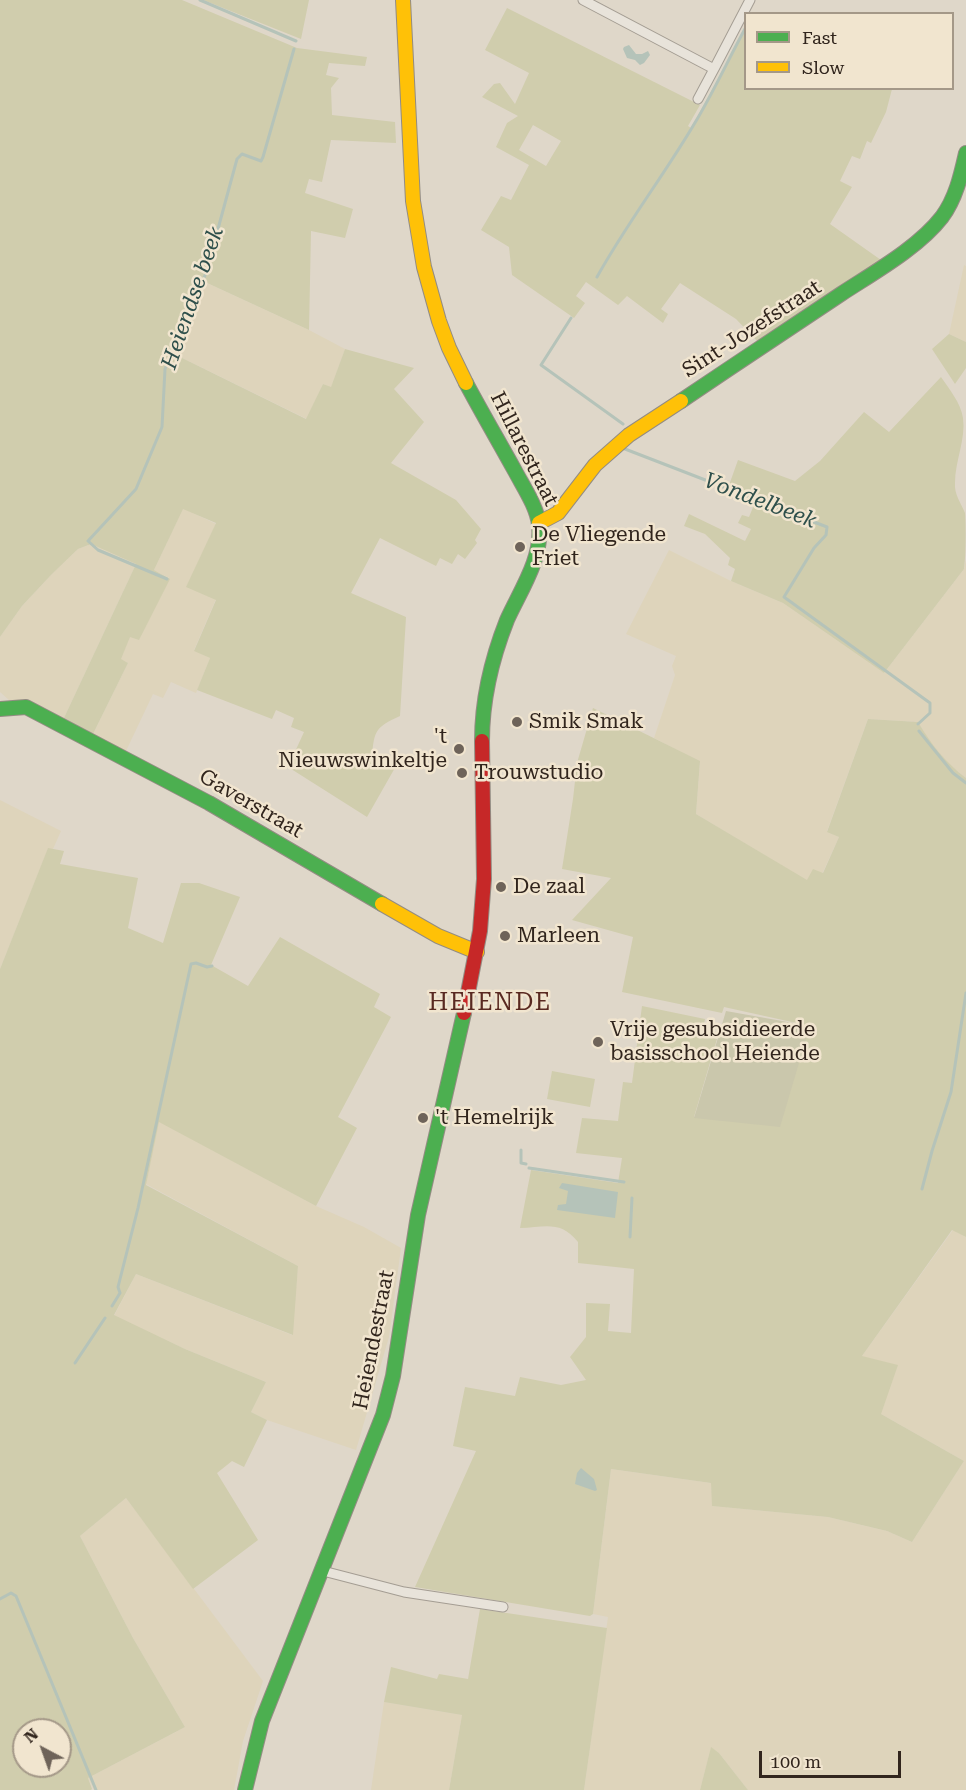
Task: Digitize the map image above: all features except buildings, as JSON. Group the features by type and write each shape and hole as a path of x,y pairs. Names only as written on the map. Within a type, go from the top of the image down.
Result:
{"main road":[{"name":"Hillarestraat","path":"403,0 413,201 416,230 426,276 449,348 529,497 538,523 540,540 537,556 507,621 495,654 486,693 482,726 484,879 477,952"},
{"name":"Sint-Jozefstraat","path":"538,523 558,513 595,465 629,435 873,273 940,219 950,202 966,153"},
{"name":"Gaverstraat","path":"0,708 26,707 208,803 438,936 477,952"},
{"name":"Heiendestraat","path":"245,1790 249,1765 262,1721 383,1415 393,1376 418,1215 477,952"}],"street":[{"path":"583,0 714,69"},
{"path":"698,99 750,0"},
{"path":"322,1571 404,1592 503,1607"}],"shaded area":[{"path":"0,0 182,0 297,48 367,57 365,66 329,63 326,75 339,78 331,88 332,115 395,122 396,143 331,140 322,182 309,179 305,193 353,209 345,238 311,231 309,330 205,282 174,354 306,419 323,384 331,387 345,349 414,368 394,389 424,422 391,463 456,500 481,529 475,540 477,543 465,559 458,554 452,564 440,558 436,566 380,538 351,593 406,617 400,716 378,730 375,735 372,757 396,766 367,817 288,767 304,732 291,727 294,718 276,710 272,719 197,690 210,658 194,651 216,600 186,587 216,523 183,509 154,570 170,579 139,640 130,637 121,659 128,663 93,734 63,720 136,564 91,544 78,549 22,606 0,637"},
{"path":"203,0 309,0 301,39"},
{"path":"507,8 700,105 688,126 691,128 744,32 744,90 892,90 886,112 871,143 867,141 860,159 852,156 840,181 852,187 830,224 881,260 758,342 736,319 680,283 661,309 668,314 663,323 627,296 618,305 586,282 576,296 585,303 574,318 512,275 509,247 481,230 501,196 511,200 529,165 496,147 507,123 518,116 482,97 494,84 500,83 515,104 529,73 485,50","holes":["533,125 561,141 546,166 519,150"]},
{"path":"629,45 636,54 648,51 650,55 644,63 640,65 635,60 627,58 623,49"},
{"path":"964,265 966,266 966,342 949,334"},
{"path":"205,282 345,349 331,388 323,384 307,419 174,354"},
{"path":"949,334 966,342 966,368 955,384 932,349"},
{"path":"941,377 962,412 964,426 955,487 965,513 964,569 884,673 783,603 731,581 735,569 728,565 730,558 705,534 684,526 689,514 745,541 751,529 738,523 742,515 749,517 756,500 728,488 738,460 795,481 820,461 864,412 889,432"},
{"path":"183,508 216,524 187,587 216,599 194,650 210,658 196,693 171,682 163,698 153,694 126,751 93,734 128,663 120,659 130,636 139,639 169,578 154,570"},
{"path":"91,544 136,564 63,720 24,701 9,700 0,692 0,637 22,606 52,574 78,549"},
{"path":"669,550 731,581 783,603 884,673 964,569 966,560 966,778 950,765 930,742 918,722 868,719 827,831 839,837 822,874 807,881 696,814 700,762 654,738 675,675 672,666 676,656 626,634"},
{"path":"593,708 700,761 696,814 807,880 813,869 823,873 839,837 827,832 868,719 918,722 951,766 966,778 966,1237 952,1230 862,1356 898,1365 881,1414 964,1461 912,1542 887,1531 828,1517 712,1506 711,1483 611,1469 593,1614 590,1616 415,1587 476,1451 453,1446 465,1387 515,1396 520,1377 561,1385 586,1380 570,1357 586,1337 586,1303 610,1304 608,1331 631,1333 634,1269 578,1263 578,1242 565,1230 552,1226 520,1228 531,1170 618,1183 622,1158 576,1153 582,1118 618,1121 623,1082 632,1083 642,1006 705,1019 702,1035 717,1039 694,1117 810,1026 724,1007 722,1013 622,992 633,937 572,920 611,878 562,869 577,763"},
{"path":"0,800 61,831 53,849 48,849 0,969"},
{"path":"48,848 64,851 60,864 138,878 128,928 163,943 181,883 199,883 240,897 211,965 248,986 280,937 380,994 374,1007 391,1017 338,1117 357,1128 316,1206 159,1122 146,1185 298,1266 293,1335 136,1274 114,1315 185,1349 266,1382 251,1412 267,1420 244,1467 232,1461 217,1473 258,1540 193,1589 126,1498 80,1536 133,1638 185,1727 88,1778 91,1790 0,1790 0,969"},
{"path":"726,1011 810,1026 780,1127 694,1118"},
{"path":"552,1071 595,1079 590,1107 547,1099"},
{"path":"159,1121 316,1206 364,1227 401,1248 389,1337 356,1450 267,1420 251,1412 266,1382 185,1349 114,1316 136,1274 292,1335 298,1266 146,1184"},
{"path":"562,1183 618,1192 615,1218 557,1210 558,1205 566,1204 568,1191 559,1188"},
{"path":"953,1230 966,1237 966,1790 748,1790 719,1753 711,1748 700,1790 584,1790 608,1617 593,1614 611,1469 711,1483 713,1506 828,1517 887,1531 912,1542 964,1461 881,1414 862,1356"},
{"path":"581,1468 594,1479 597,1490 575,1484 577,1473"},
{"path":"126,1498 263,1681 243,1741 234,1790 94,1790 88,1778 185,1727 133,1638 80,1536"},
{"path":"480,1609 607,1628 584,1790 449,1790 462,1715 384,1702 391,1667 437,1679 439,1674 468,1679"},
{"path":"384,1702 462,1715 449,1790 371,1790"},
{"path":"711,1747 719,1753 748,1790 700,1790"}],"waterway":[{"name":"Heiendse beek","path":"200,0 296,41"},
{"name":"Vondelbeek","path":"597,277 696,121 744,31"},
{"name":"Heiendse beek","path":"167,579 98,550 88,541 136,489 162,427 165,369 206,273 237,159 242,154 261,161 294,49"},
{"path":"571,318 541,365 623,424"},
{"name":"Vondelbeek","path":"625,449 827,527 826,535 814,548 784,597 930,703 930,713 918,724"},
{"name":"Vondelbeek","path":"919,731 953,773 966,783"},
{"path":"112,1306 120,1293 118,1287 138,1208 191,964 212,966"},
{"path":"922,1189 951,1092 966,993"},
{"path":"521,1150 521,1163 526,1164"},
{"path":"529,1168 624,1182"},
{"path":"630,1237 632,1198"},
{"path":"75,1363 105,1318"},
{"path":"0,1599 11,1593 16,1596 96,1790"}],"traffic: fast":[{"path":"681,401 881,269 921,239 942,217 951,202 966,153"},
{"path":"466,383 530,498 539,525 538,550 534,562 507,620 492,664 484,710 482,741"},
{"path":"0,709 26,707 209,803 382,904"},
{"path":"245,1790 262,1721 383,1415 393,1376 418,1215 464,1013"}],"traffic: slow":[{"path":"403,0 413,201 424,267 439,321 466,383"},
{"path":"539,523 558,513 595,465 629,435 681,401"},
{"path":"382,904 438,936 477,952"}],"traffic: jam":[{"path":"464,1013 480,931 484,879 482,741"}],"place":[{"name":"De Vliegende Friet","path":"520,547"},
{"name":"Smik Smak","path":"517,722"},
{"name":"'t Nieuwswinkeltje","path":"459,749"},
{"name":"Trouwstudio","path":"462,773"},
{"name":"De zaal","path":"501,887"},
{"name":"Marleen","path":"505,936"},
{"name":"Vrije gesubsidieerde basisschool Heiende","path":"598,1042"},
{"name":"'t Hemelrijk","path":"423,1118"}],"district":[{"name":"HEIENDE","path":"490,1003"}]}
